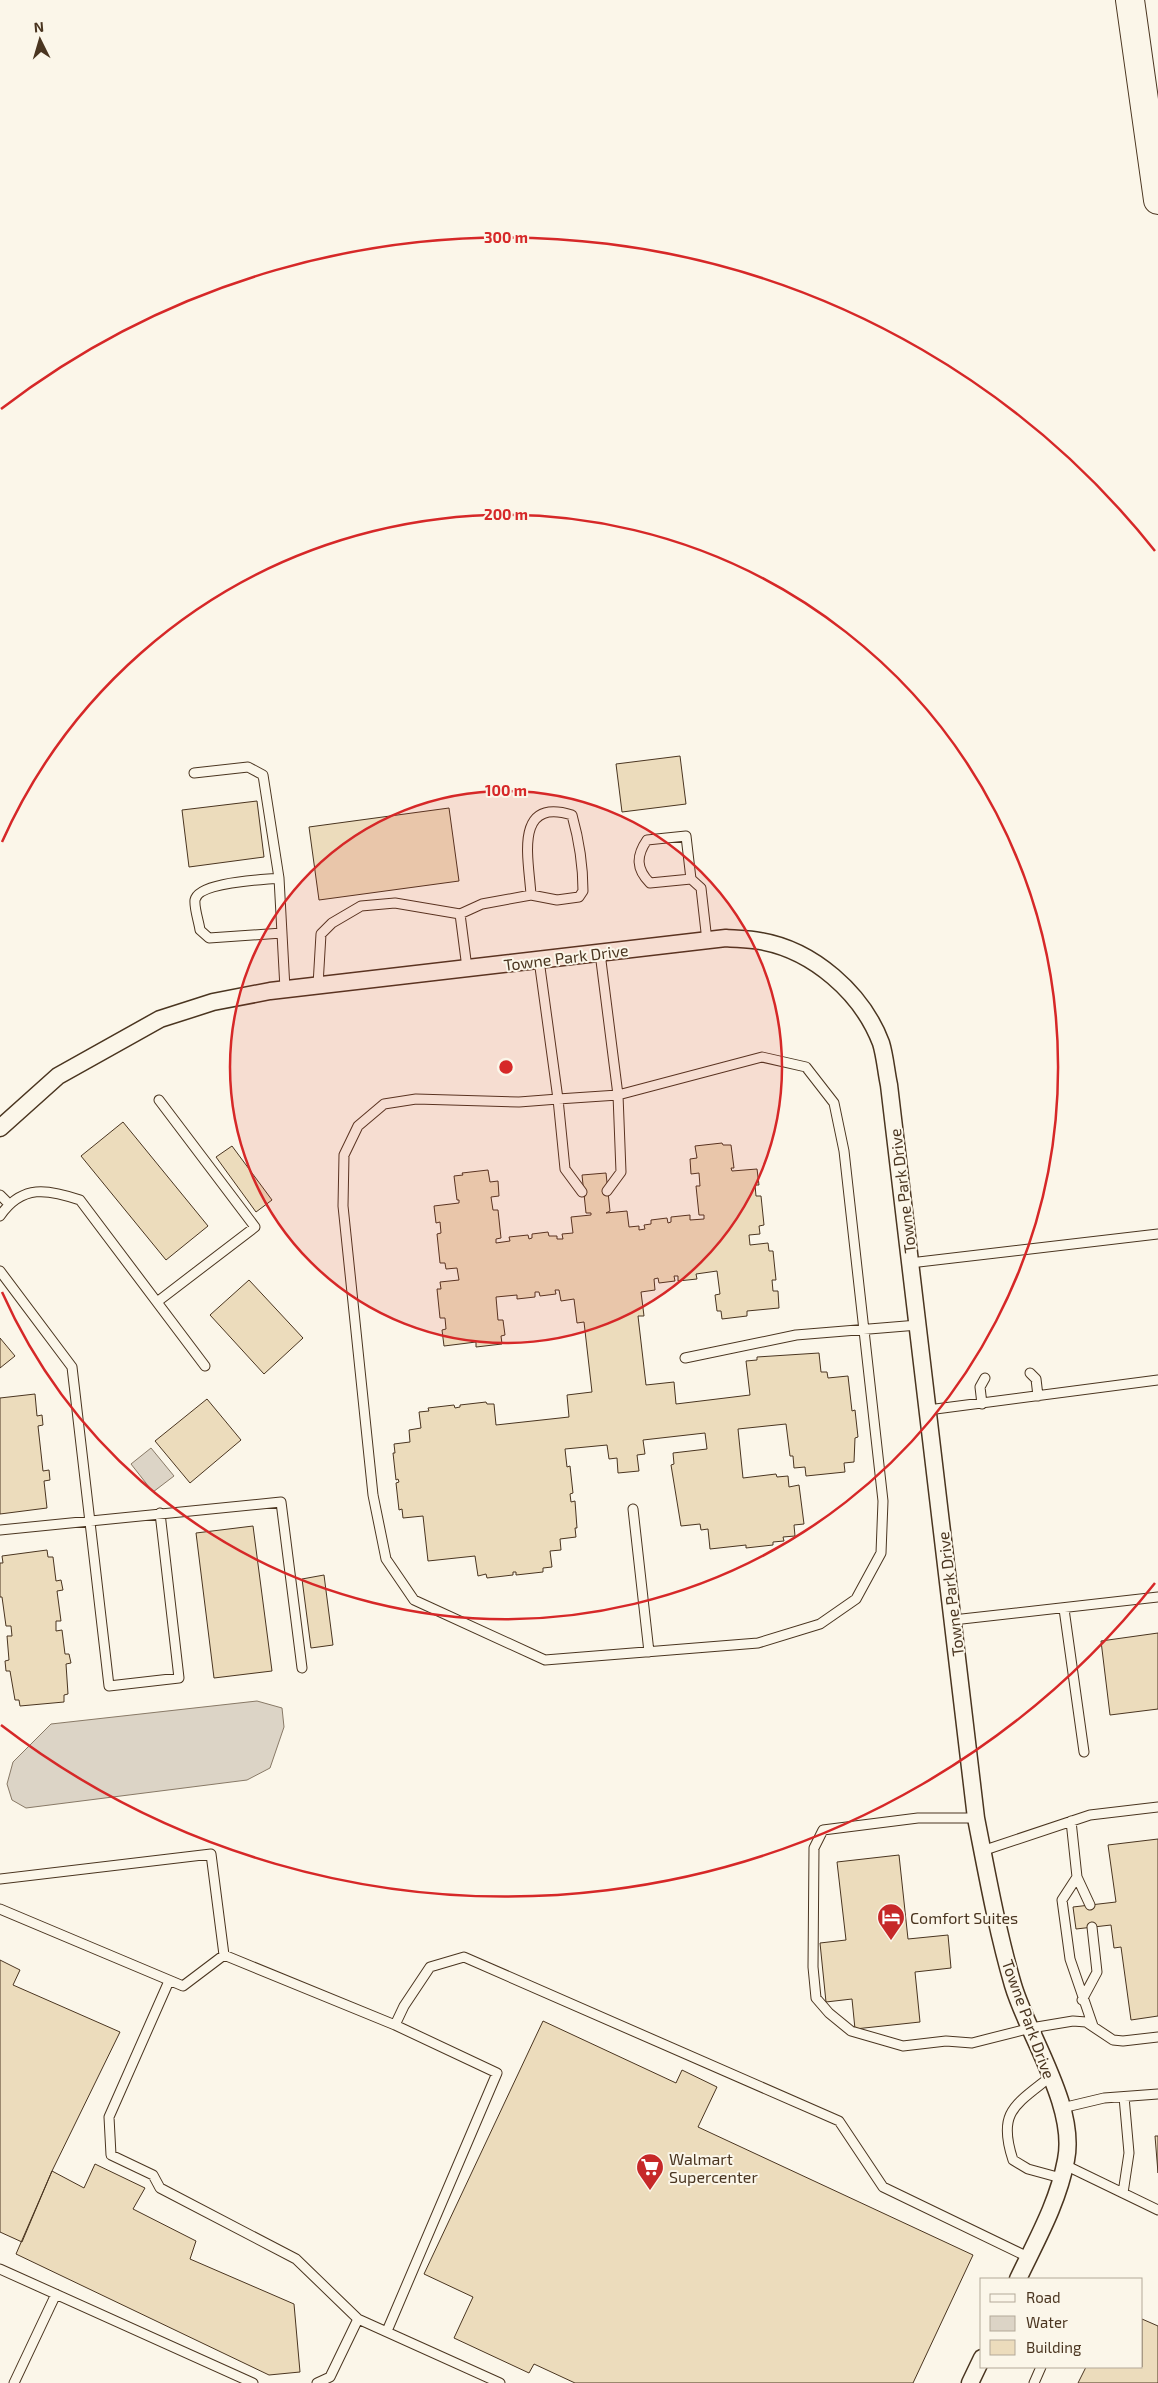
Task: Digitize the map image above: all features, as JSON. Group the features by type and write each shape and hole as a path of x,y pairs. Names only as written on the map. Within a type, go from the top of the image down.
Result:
{"highway":[{"path":"1130,0 1158,200"}],"street":[{"name":"Towne Park Drive","path":"0,1128 58,1076 160,1019 214,1002 285,989 726,938 761,941 795,953 823,969 848,990 867,1015 881,1044 889,1085 976,1818 992,1908 1014,1987 1062,2108 1067,2135 1063,2172 1048,2219 1018,2278"},
{"path":"974,2382 980,2364"}],"lane":[{"path":"194,773 248,767 262,775 279,878 285,989"},
{"path":"318,985 321,934 332,922 361,906 395,903 460,914 482,904 531,895 557,900 578,897 584,891 579,840 572,815 561,812 542,813 531,821 527,838 531,895"},
{"path":"691,879 650,883 641,873 639,852 647,840 686,836 691,879 701,888 707,940"},
{"path":"279,878 209,886 198,892 195,900 200,930 209,938 282,932"},
{"path":"460,914 467,968"},
{"path":"600,953 618,1095 621,1172 607,1191"},
{"path":"539,960 558,1099 564,1169 582,1192"},
{"path":"762,1057 806,1067 834,1103 844,1151 883,1501 881,1553 856,1599 820,1624 758,1643 545,1660 414,1600 386,1559 373,1495 343,1206 344,1155 358,1126 384,1104 416,1099 519,1102 558,1099 618,1095 762,1057"},
{"path":"157,1302 255,1227 159,1100"},
{"path":"0,1216 8,1204 30,1192 54,1191 80,1200 205,1366"},
{"path":"0,1194 8,1204"},
{"path":"910,1263 1158,1234"},
{"path":"0,1271 72,1366 109,1686 180,1678 160,1513"},
{"path":"685,1358 796,1335 918,1325"},
{"path":"1030,1373 1036,1379 1038,1396"},
{"path":"982,1404 980,1386 985,1378"},
{"path":"928,1410 1158,1380"},
{"path":"0,1530 281,1502 302,1668"},
{"path":"633,1509 649,1652"},
{"path":"953,1620 1158,1597"},
{"path":"1064,1608 1084,1752"},
{"path":"982,1851 1090,1815 1158,1807"},
{"path":"976,1818 918,1818 823,1830 814,1848 813,1967 816,1998 829,2013 852,2032 903,2046 946,2041 972,2043 1030,2028 1073,2021 1086,2022 1113,2040 1123,2041 1158,2037"},
{"path":"1071,1821 1077,1877 1090,1905"},
{"path":"0,1879 211,1854 224,1955"},
{"path":"1077,1877 1062,1900 1070,1959 1082,2000 1093,2026"},
{"path":"0,1909 184,1986 224,1955"},
{"path":"1082,2000 1097,1972 1092,1927"},
{"path":"224,1955 395,2025 497,2073 387,2331"},
{"path":"395,2025 404,2006 430,1967 464,1957 839,2121 883,2187 1028,2257"},
{"path":"170,1981 108,2117 111,2155 153,2175 160,2188 296,2259 358,2318 500,2383"},
{"path":"1050,2077 1017,2103 1007,2120 1007,2141 1014,2160 1028,2169 1063,2172 1122,2193 1158,2210"},
{"path":"1062,2108 1104,2098 1158,2094"},
{"path":"1122,2193 1129,2153 1124,2097"},
{"path":"0,2269 253,2383"},
{"path":"14,2383 56,2294"},
{"path":"317,2383 330,2377 358,2318"},
{"path":"1034,2383 1042,2368"}],"water":[{"path":"151,1448 174,1476 153,1492 131,1464"},
{"path":"257,1701 282,1708 284,1727 270,1768 247,1780 26,1808 12,1800 7,1784 13,1762 51,1724"}],"building":[{"path":"680,756 686,804 622,812 616,764"},
{"path":"257,801 264,857 189,867 182,810"},
{"path":"449,808 459,881 319,900 309,827"},
{"path":"123,1122 208,1226 166,1260 81,1156"},
{"path":"722,1143 723,1145 731,1145 734,1168 731,1168 732,1171 757,1169 759,1185 755,1185 756,1196 761,1196 764,1225 759,1226 760,1234 749,1235 750,1245 768,1243 769,1251 773,1251 776,1280 772,1280 773,1291 778,1291 779,1308 747,1311 747,1316 722,1319 721,1311 717,1311 715,1295 720,1294 717,1271 696,1274 697,1279 678,1281 678,1276 674,1276 675,1281 659,1283 658,1278 654,1279 655,1290 641,1292 644,1316 638,1316 646,1385 674,1382 676,1404 750,1395 746,1361 757,1360 757,1357 819,1353 821,1372 827,1372 828,1378 848,1376 852,1411 855,1410 858,1437 855,1438 854,1462 844,1463 845,1472 806,1476 805,1467 794,1468 793,1456 790,1456 786,1424 738,1429 743,1478 776,1474 777,1477 788,1476 789,1487 799,1485 804,1524 794,1525 795,1536 783,1537 784,1541 773,1542 773,1545 746,1548 746,1545 710,1549 708,1529 701,1530 700,1524 681,1526 671,1465 674,1464 673,1453 707,1449 705,1433 643,1440 645,1454 637,1455 639,1471 618,1473 617,1458 609,1459 607,1445 565,1449 567,1467 570,1466 573,1493 570,1494 571,1502 575,1501 577,1528 575,1528 576,1537 560,1539 561,1550 550,1551 552,1567 543,1568 543,1572 516,1575 516,1572 513,1572 513,1575 487,1578 486,1574 478,1576 475,1556 428,1561 423,1516 403,1518 402,1509 399,1510 396,1483 399,1482 398,1479 396,1480 393,1453 395,1453 394,1444 410,1442 409,1430 421,1428 419,1412 429,1411 428,1408 454,1405 455,1408 460,1407 460,1405 486,1402 487,1404 494,1404 496,1425 569,1417 567,1395 592,1392 584,1322 577,1323 574,1299 561,1301 559,1290 555,1290 556,1294 540,1296 539,1292 535,1292 535,1297 517,1299 517,1295 496,1297 498,1320 503,1320 505,1335 501,1336 502,1344 476,1347 476,1342 444,1346 442,1330 446,1329 445,1318 440,1318 437,1289 441,1289 440,1282 459,1280 457,1268 446,1269 445,1263 440,1263 437,1234 441,1233 440,1222 436,1223 434,1206 459,1203 454,1176 463,1175 462,1173 488,1170 490,1182 498,1181 499,1196 491,1197 493,1210 498,1210 501,1238 496,1239 496,1243 510,1241 509,1237 528,1235 529,1239 532,1238 532,1234 548,1232 549,1236 557,1236 557,1239 563,1239 562,1234 573,1233 571,1217 591,1215 591,1213 586,1213 582,1175 606,1173 610,1211 606,1213 627,1211 629,1227 639,1226 639,1230 645,1229 644,1225 651,1224 651,1220 667,1218 668,1223 671,1222 671,1217 690,1215 690,1220 704,1219 704,1215 699,1215 696,1186 700,1186 699,1173 691,1174 690,1159 697,1158 695,1146"},
{"path":"232,1146 272,1200 256,1212 216,1157"},
{"path":"249,1280 303,1338 264,1374 210,1315"},
{"path":"0,1338 15,1356 0,1368"},
{"path":"35,1394 37,1416 42,1415 43,1425 38,1426 43,1471 49,1470 50,1480 44,1481 47,1508 0,1514 0,1398"},
{"path":"207,1399 241,1440 190,1483 155,1441"},
{"path":"253,1526 272,1671 214,1678 196,1533"},
{"path":"47,1550 48,1557 53,1557 56,1581 61,1580 63,1590 57,1591 61,1621 56,1621 56,1631 62,1630 65,1654 69,1654 71,1663 66,1664 68,1694 64,1695 64,1702 20,1706 19,1700 15,1700 10,1671 6,1671 5,1661 9,1660 7,1636 12,1636 11,1626 6,1626 2,1597 0,1597 0,1563 3,1563 2,1556"},
{"path":"324,1575 333,1645 311,1648 302,1579"},
{"path":"1158,1633 1158,1709 1110,1715 1101,1641"},
{"path":"1158,1839 1158,2016 1131,2020 1121,1947 1114,1948 1111,1925 1076,1929 1073,1907 1116,1902 1108,1845"},
{"name":"Comfort Suites","path":"899,1855 908,1939 948,1935 951,1968 915,1972 920,2022 855,2029 852,1999 826,2002 820,1943 846,1940 837,1862"},
{"path":"0,1960 20,1970 13,1985 120,2032 52,2171 22,2242 0,2232"},
{"name":"Walmart Supercenter","path":"543,2021 676,2083 682,2070 717,2087 698,2127 973,2255 913,2383 575,2383 534,2364 529,2373 454,2338 473,2297 424,2274"},
{"path":"1155,2136 1158,2136 1158,2173"},
{"path":"95,2164 145,2188 133,2209 196,2241 190,2259 294,2304 300,2372 269,2375 16,2254 52,2171 84,2188"},
{"path":"1143,2319 1158,2326 1158,2383 1078,2383 1086,2368 1143,2368"}],"place":[{"name":"Comfort Suites","path":"891,1941"},
{"name":"Walmart Supercenter","path":"650,2191"}]}
